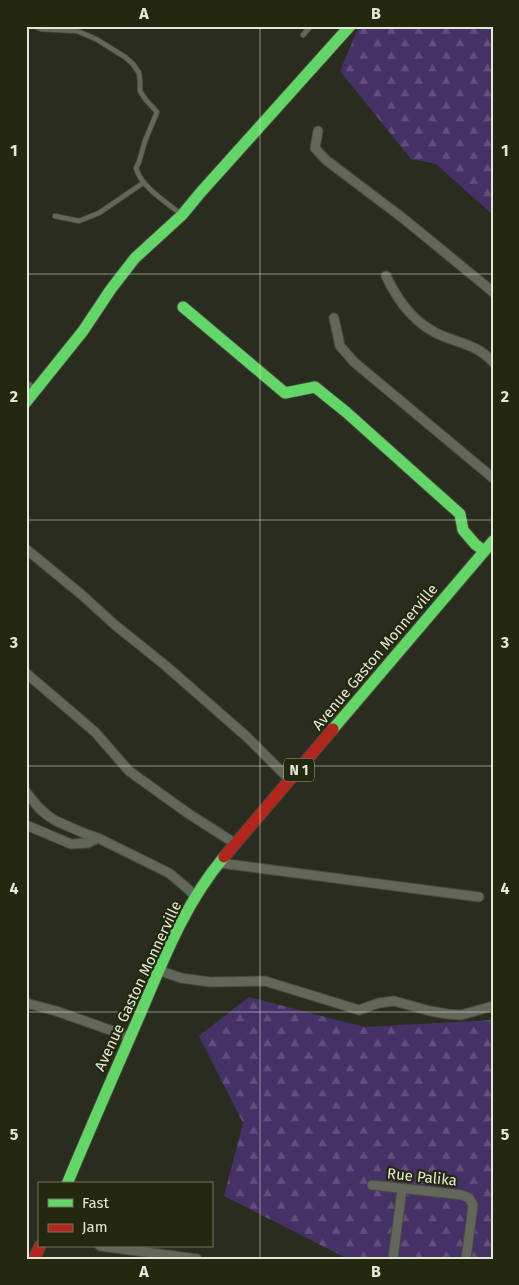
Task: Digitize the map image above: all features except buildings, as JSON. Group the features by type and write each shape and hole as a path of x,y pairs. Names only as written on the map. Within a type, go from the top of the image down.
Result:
{"street":[{"path":"26,402 31,388 84,331 135,258 182,215 342,29"},
{"path":"318,131 315,148 326,160 404,219 493,292"},
{"path":"386,276 394,293 408,312 429,330 476,348 493,362"},
{"path":"183,307 285,393 314,387 340,407 460,514 463,530 484,551"},
{"path":"334,318 340,346 354,362 493,478"},
{"name":"Avenue Gaston Monnerville","path":"68,1182 158,970 204,883 493,541"},
{"path":"26,549 166,666 247,737 290,780"},
{"path":"26,673 95,732 129,771 189,814 236,844"},
{"path":"26,792 39,808 56,821 98,838 168,873 188,888 196,897"},
{"path":"26,825 71,844 88,843 98,838"},
{"path":"220,863 479,897"},
{"path":"158,970 181,978 210,982 265,981 359,1010 379,1003 394,1001 447,1014 461,1015 493,1006"},
{"path":"26,1003 56,1011 130,1037"},
{"name":"Rue Palika","path":"372,1186 462,1195 469,1198 473,1204 466,1259"},
{"path":"393,1259 402,1189"},
{"path":"115,1248 196,1259"}],"lane":[{"path":"35,26 41,29 77,31 125,57 133,64 138,73 140,91 157,112 136,168 138,175 143,183 182,215"},
{"path":"303,34 311,26"},
{"path":"55,216 79,221 99,213 143,183"}],"green space":[{"path":"359,26 493,26 493,215 436,164 411,159 340,71"},
{"path":"249,997 364,1027 493,1020 493,1259 348,1259 224,1196 243,1123 199,1036"}],"traffic: fast":[{"path":"26,402 83,331 111,289 135,258 182,215 350,26"},
{"path":"183,307 285,393 315,387 346,412 460,514 463,530 484,551"},
{"path":"333,729 493,541"},
{"path":"68,1182 175,935 197,894 224,857"}],"traffic: jam":[{"path":"224,857 333,729"},
{"path":"34,1259 39,1248"}]}
